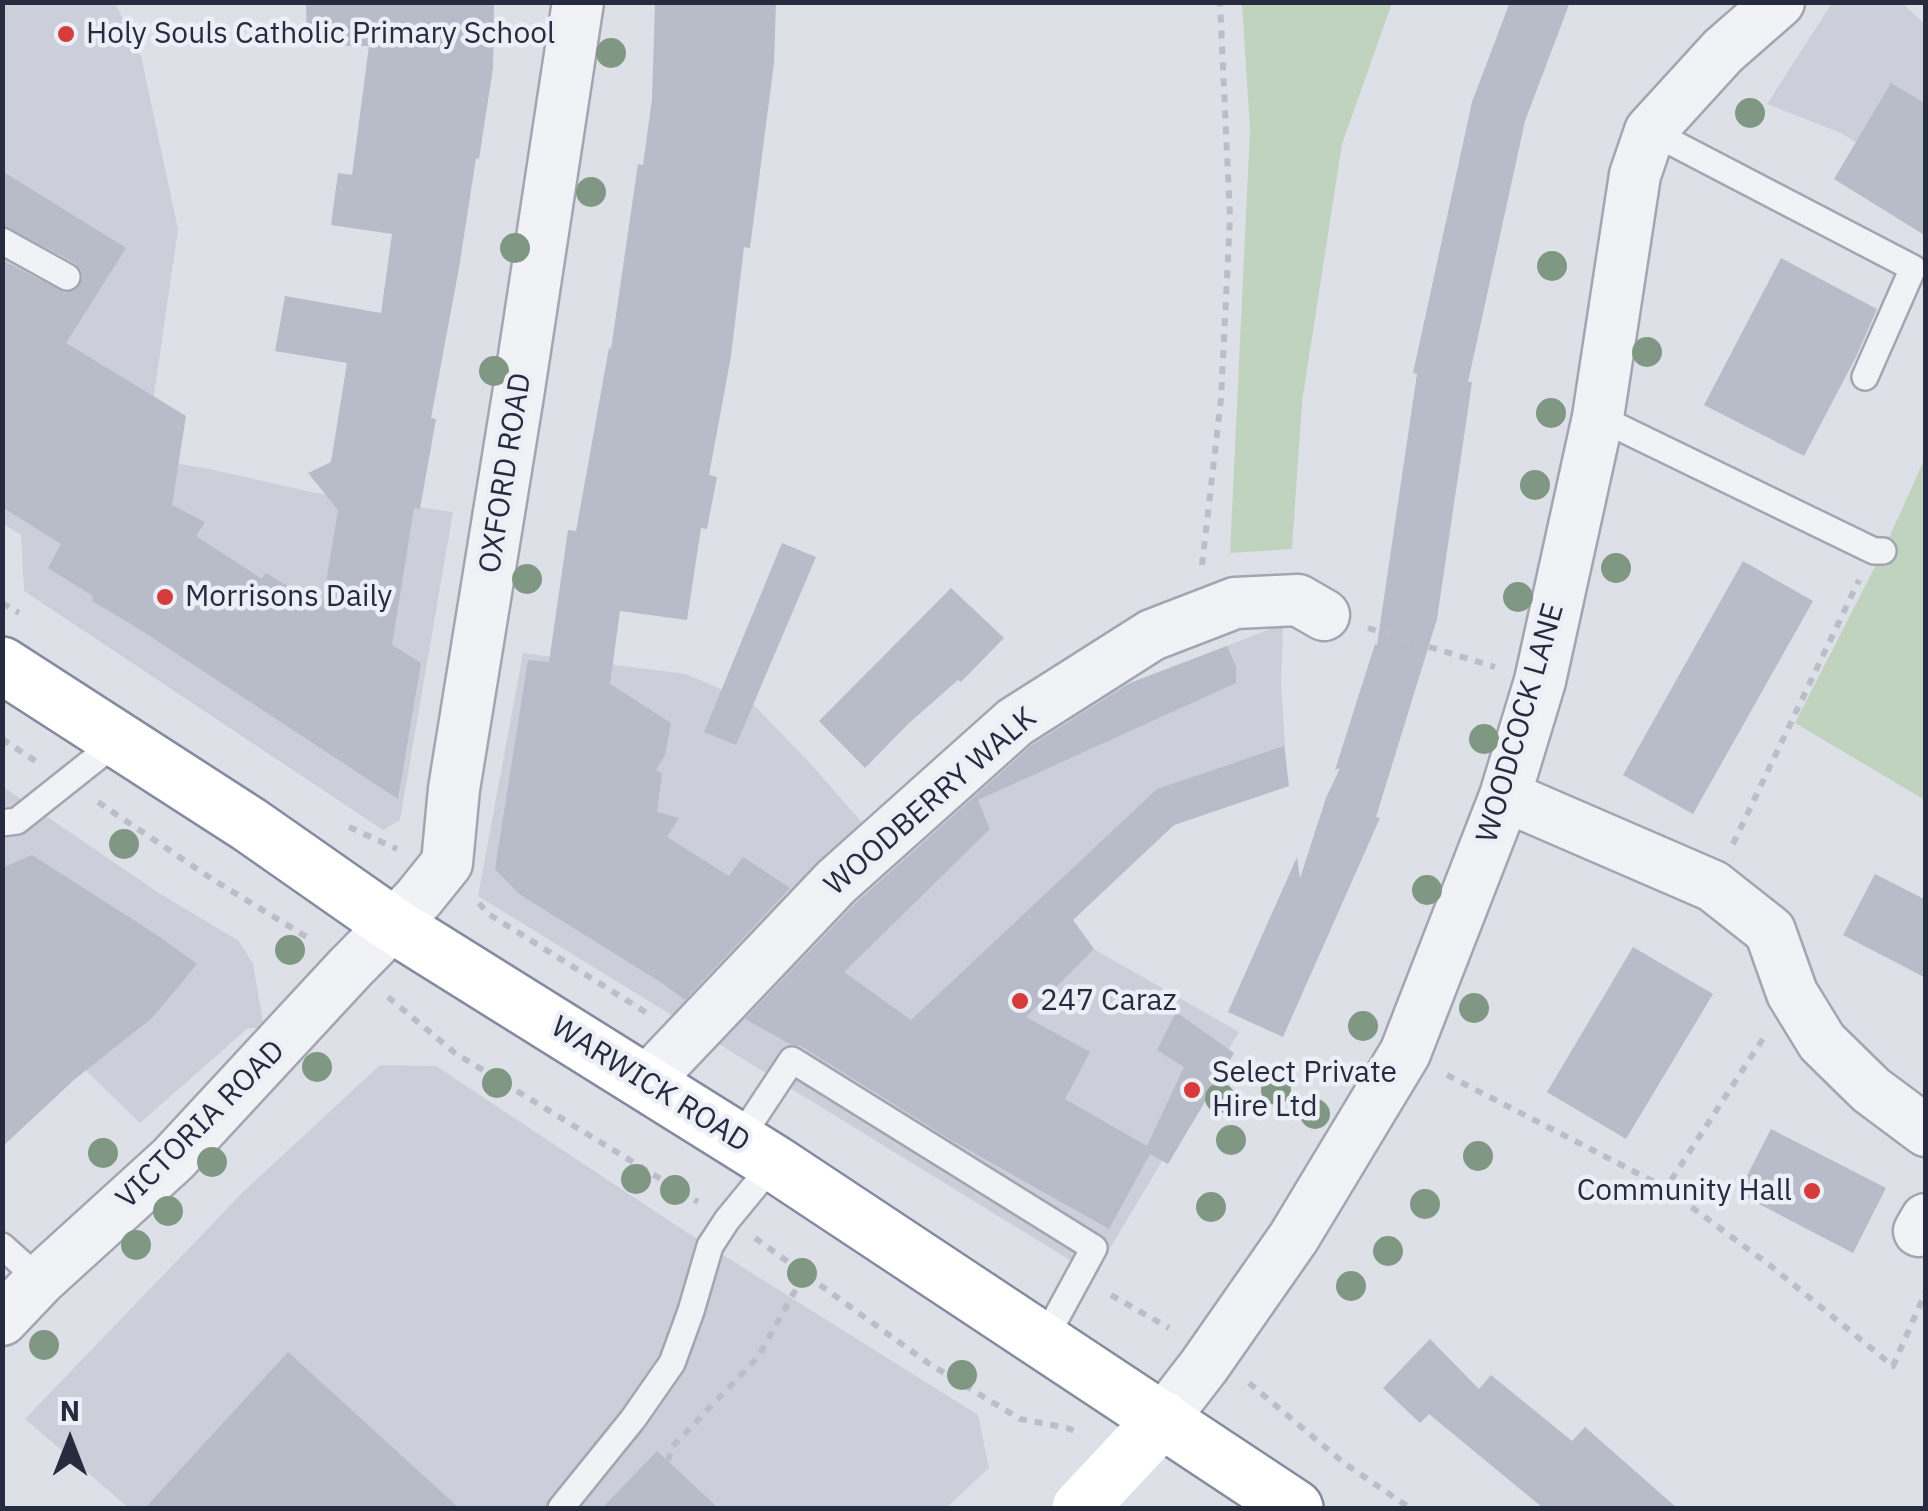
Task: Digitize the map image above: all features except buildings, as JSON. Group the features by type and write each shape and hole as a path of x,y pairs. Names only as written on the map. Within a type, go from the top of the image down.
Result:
{"main road":[{"name":"WARWICK ROAD","path":"2,665 250,824 393,925 756,1152 1044,1340 1148,1435 1295,1508"},
{"path":"1080,1508 1148,1435"}],"street":[{"name":"OXFORD ROAD","path":"393,925 447,863 454,789 578,2"},
{"name":"WOODCOCK LANE","path":"1148,1435 1213,1353 1294,1236 1406,1054 1505,796 1540,681 1598,418 1635,175 1650,131 1723,51 1779,2"},
{"name":"WOODBERRY WALK","path":"646,1082 836,882 1015,722 1152,635 1235,603 1298,600 1324,615"},
{"path":"1505,796 1713,886 1770,932 1792,993 1822,1042 1871,1090 1926,1131"},
{"name":"VICTORIA ROAD","path":"2,1320 40,1280 173,1159 393,925"}],"lane":[{"path":"1650,131 1913,268 1865,377"},
{"path":"2,241 67,277"},
{"path":"1598,418 1878,551"},
{"path":"2,822 17,820 119,740"},
{"path":"561,1508 672,1363 710,1246 727,1220 792,1060 1094,1248 1044,1340"},
{"path":"2,1246 40,1280"}],"path":[{"path":"1201,568 1221,399 1230,218 1220,2"},
{"path":"1713,886 1878,551"},
{"path":"1324,615 1540,681"},
{"path":"2,739 212,879 320,945 456,1053 727,1220 928,1363 1020,1419 1067,1428 1148,1435"},
{"path":"1666,1188 1792,993"},
{"path":"1406,1054 1666,1188 1772,1267 1893,1366 1926,1292"},
{"path":"668,1462 672,1447 758,1357 805,1274"},
{"path":"1213,1353 1344,1463 1410,1508"}],"shaded area":[{"path":"2,3 115,3 141,56 178,229 145,458 316,493 453,512 400,820 383,830 24,591 21,535 2,523"},
{"path":"1832,3 1902,3 1925,24 1925,186 1841,133 1767,104"},
{"path":"1283,624 1281,686 1288,786 1174,825 1069,923 1094,949 1239,1032 1094,1275 478,896 523,653 686,674 751,702 866,827 1123,686"},
{"path":"2,786 159,893 239,941 253,964 264,1028 248,1028 140,1123 3,990"},
{"path":"380,1065 436,1066 677,1226 978,1415 989,1468 946,1508 129,1508 25,1419 244,1191"}],"green space":[{"path":"1242,3 1392,3 1342,144 1302,402 1292,549 1230,553 1250,130"},
{"path":"1925,458 1925,800 1795,723 1883,551"}],"place":[{"name":"Holy Souls Catholic Primary School","path":"66,34"},
{"name":"Morrisons Daily","path":"165,597"},
{"name":"247 Caraz","path":"1020,1001"},
{"name":"Select Private Hire Ltd","path":"1192,1090"},
{"name":"Community Hall","path":"1812,1191"}]}
